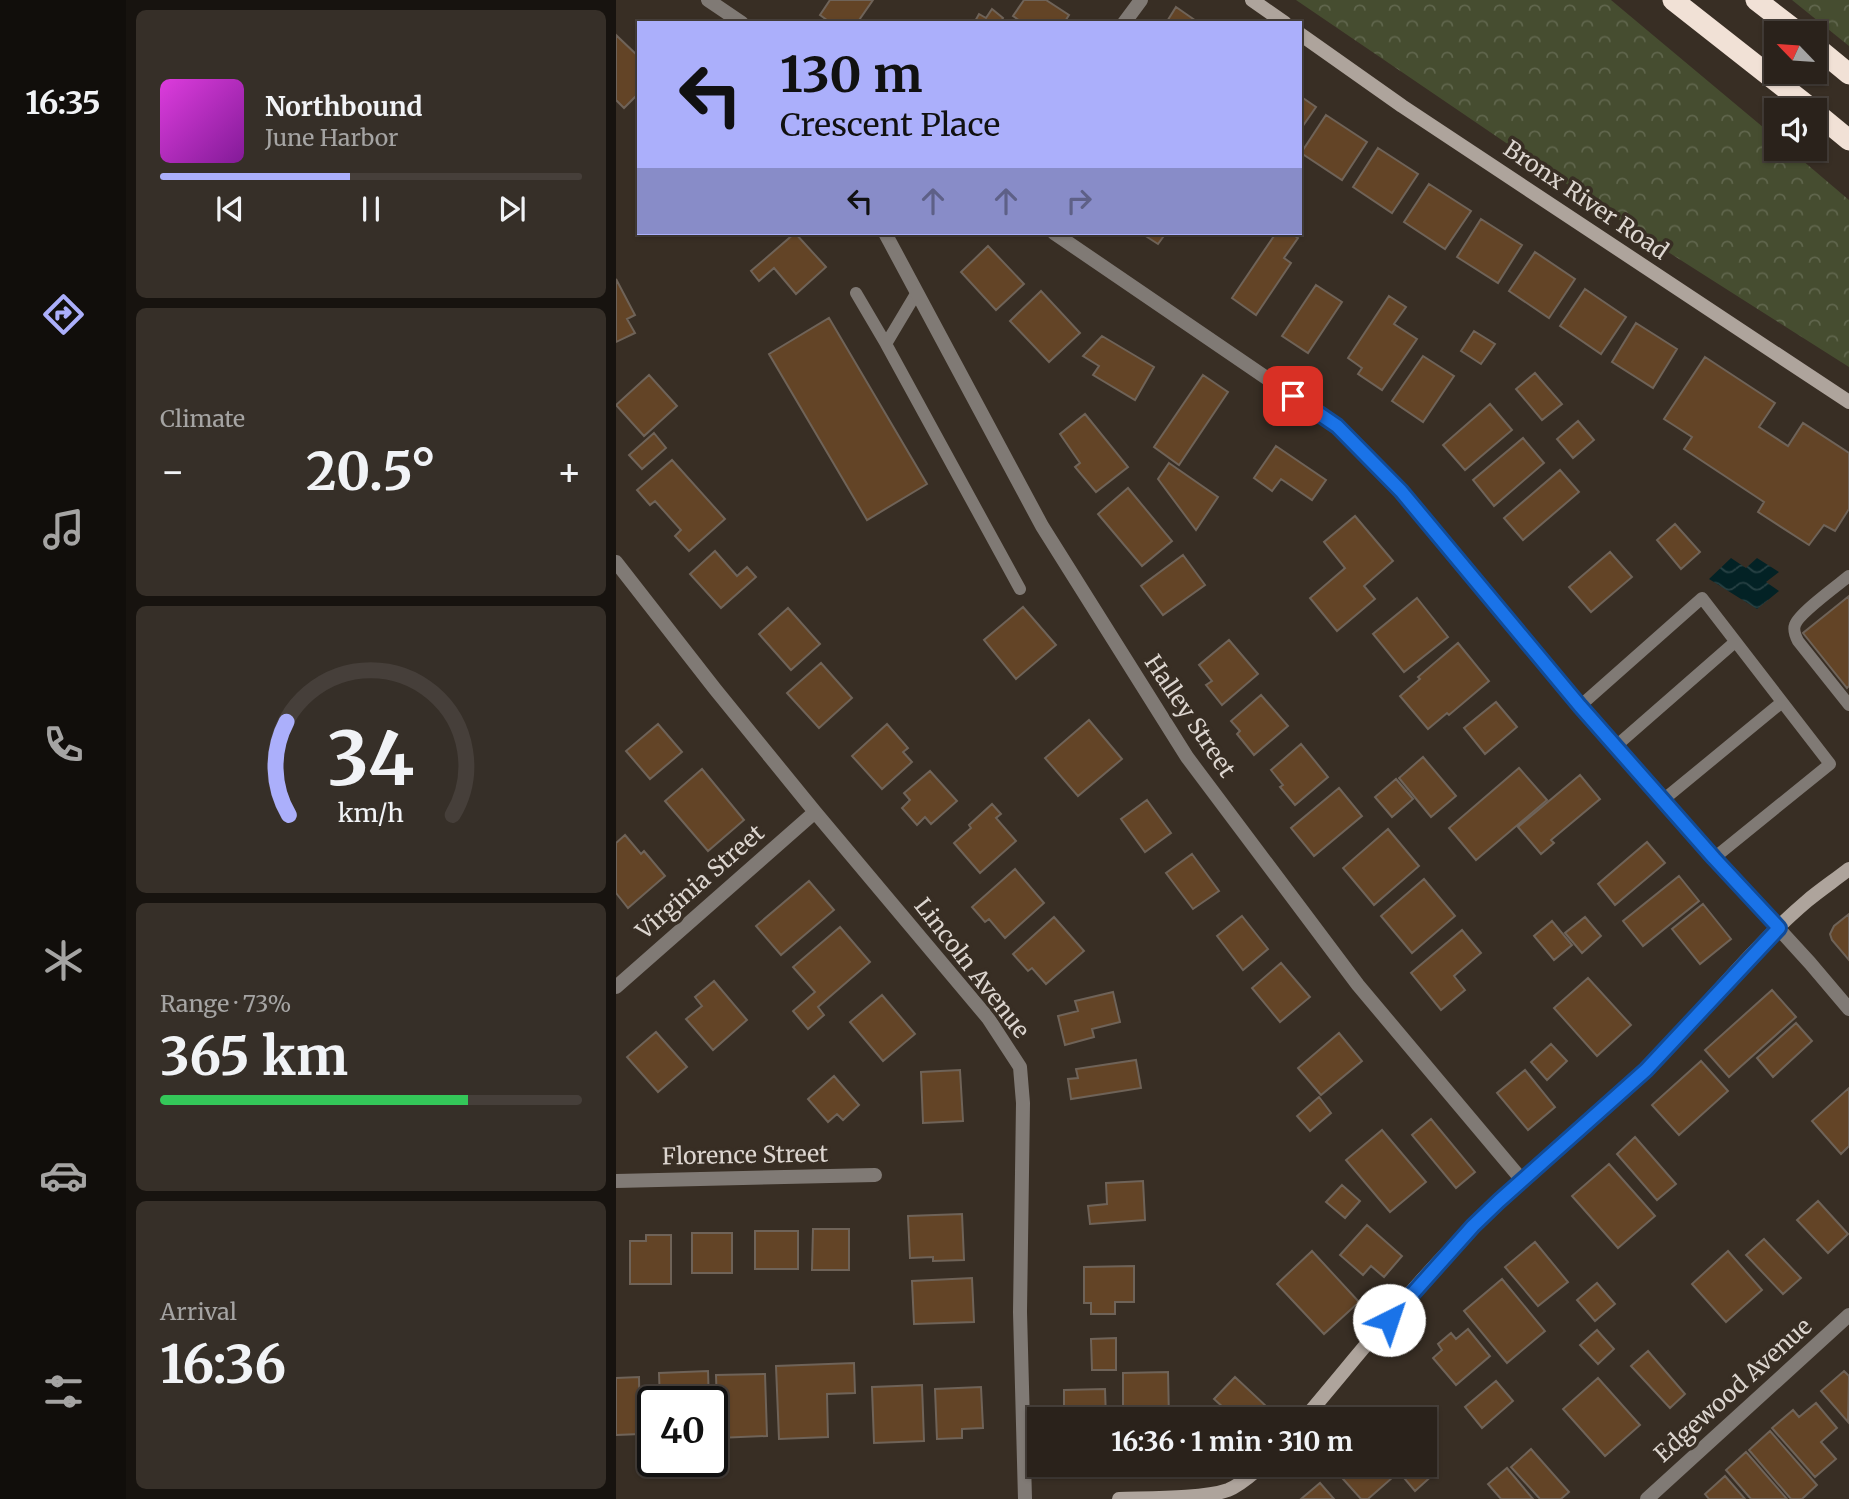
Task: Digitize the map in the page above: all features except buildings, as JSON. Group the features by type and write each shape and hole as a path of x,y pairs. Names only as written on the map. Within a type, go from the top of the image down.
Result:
{"highway":[{"path":"1673,0 1797,98"},
{"path":"1756,0 1783,21"},
{"path":"1827,56 1849,74"},
{"path":"1827,122 1849,140"}],"street":[{"path":"708,0 739,21"},
{"path":"1125,21 1141,0"},
{"path":"1252,0 1282,21"},
{"name":"Bronx River Road","path":"1302,35 1414,114 1849,402"},
{"name":"Halley Street","path":"886,235 1042,526 1187,757 1358,985 1522,1180"},
{"path":"1057,235 1337,426 1401,491 1580,706 1849,1009"},
{"name":"Lincoln Avenue","path":"616,562 621,582 988,1018 1020,1067 1023,1102 1020,1312 1025,1499"},
{"name":"Virginia Street","path":"616,987 815,812"},
{"path":"1314,1407 1473,1226 1646,1070 1779,928 1807,901 1849,869"},
{"name":"Florence Street","path":"616,1181 875,1175"},
{"name":"Edgewood Avenue","path":"1647,1499 1849,1315"},
{"path":"1119,1499 1198,1496 1226,1491 1248,1477"}],"lane":[{"path":"886,344 917,292"},
{"path":"856,293 1020,589"},
{"path":"1849,576 1801,615 1795,625 1795,633 1798,641 1849,705"},
{"path":"1580,706 1702,598 1830,764 1714,858"},
{"path":"1616,746 1735,642"},
{"path":"1663,800 1781,703"}],"green space":[{"path":"1296,0 1611,0 1764,128 1764,161 1803,161 1849,200 1849,367 1646,238"},
{"path":"1792,0 1849,0 1849,46 1827,28 1827,21 1818,21"}],"water":[{"path":"1731,558 1746,568 1757,558 1779,572 1766,582 1779,591 1757,609 1709,579"}],"route":[{"path":"1293,396 1337,426 1401,491 1580,706 1779,928 1646,1070 1473,1226 1389,1320"}]}
